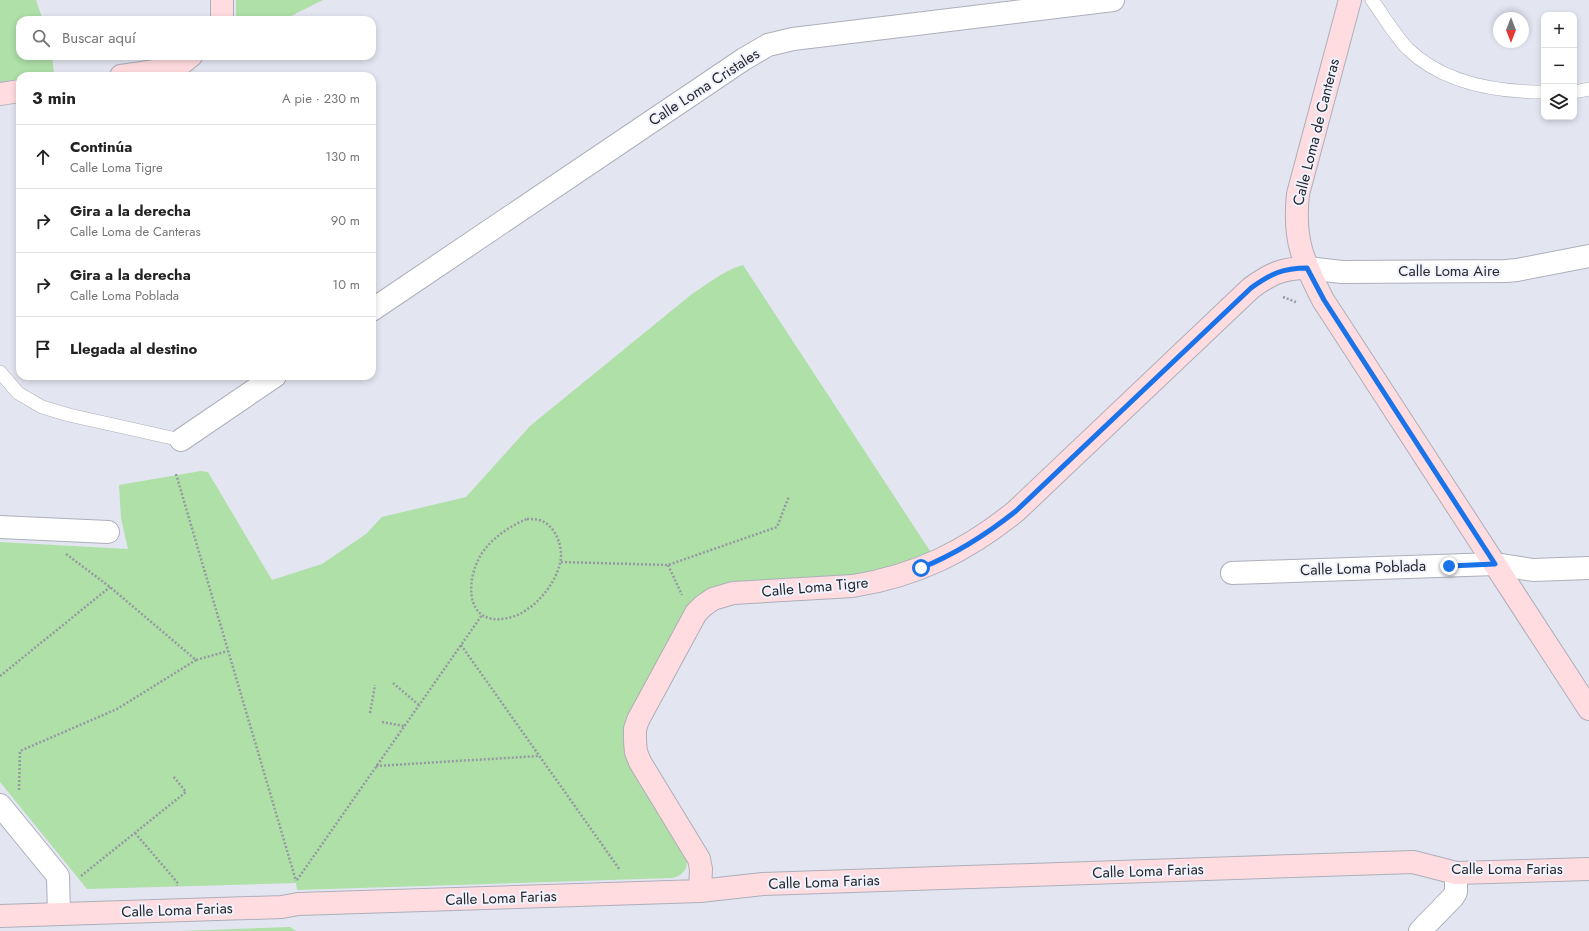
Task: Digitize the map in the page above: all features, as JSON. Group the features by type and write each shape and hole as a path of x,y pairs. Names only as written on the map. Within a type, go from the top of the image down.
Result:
{"main road":[{"path":"222,0 222,16"},
{"name":"Calle Loma de Canteras","path":"1350,0 1298,194 1296,208 1298,238 1307,268 1324,300 1589,709"},
{"path":"148,72 176,68 186,60"},
{"path":"0,94 16,92"},
{"name":"Calle Loma Tigre","path":"700,891 701,869 699,859 640,762 636,752 635,740 635,729 642,710 696,613 713,599 734,593 853,586 870,583 921,568 959,550 996,527 1016,511 1262,279 1286,269 1307,268"},
{"name":"Calle Loma Farias","path":"0,916 700,891 763,884 1413,862 1456,873 1589,868"}],"street":[{"name":"Calle Loma Cristales","path":"376,307 737,63 768,45 793,39 1113,0"},
{"name":"Calle Loma Aire","path":"1307,268 1342,272 1506,271 1589,256"},
{"path":"181,440 269,380"},
{"path":"0,527 108,532"},
{"name":"Calle Loma Poblada","path":"1232,573 1495,564 1533,570 1589,568"},
{"path":"0,805 58,876 59,914"},
{"path":"1420,931 1453,897 1456,892 1456,873"}],"lane":[{"path":"1372,0 1408,48 1436,70 1474,84 1521,92 1541,92"},
{"path":"1577,91 1589,89"},
{"path":"0,372 18,393 42,407 69,415 181,440"}],"path":[{"path":"1278,296 1295,301 1300,305"},
{"path":"176,474 296,881 482,615"},
{"path":"561,562 668,565 777,527 789,496"},
{"path":"527,519 535,519 547,524 559,541 561,562 555,576 541,597 533,605 512,618 502,620 491,619 482,615 474,605 471,583 475,568 486,548 512,526 527,519"},
{"path":"60,550 110,587 196,660"},
{"path":"668,565 685,601"},
{"path":"0,676 110,587"},
{"path":"461,645 622,873"},
{"path":"19,790 20,751 117,709 196,660 228,651"},
{"path":"393,683 419,705"},
{"path":"370,713 375,685"},
{"path":"382,722 404,726"},
{"path":"376,766 539,756"},
{"path":"78,878 186,792 173,776"},
{"path":"135,833 177,882 177,886"}],"green space":[{"path":"0,0 36,0 42,16 16,16 16,60 52,60 54,72 16,72 16,80 0,82"},
{"path":"236,0 323,0 291,16 236,16"},
{"path":"743,265 930,551 916,561 866,575 733,584 629,715 687,860 686,867 682,874 673,878 297,890 296,883 87,889 0,782 0,542 128,549 121,518 119,485 201,471 208,472 272,580 322,564 366,534 382,517 466,497 530,426 692,294 723,274"},
{"path":"290,927 296,931 178,931"}],"route":[{"path":"921,568 940,561 996,527 1016,511 1251,288 1262,279 1275,273 1286,269 1297,268 1307,268 1324,300 1495,564 1449,566"}]}
